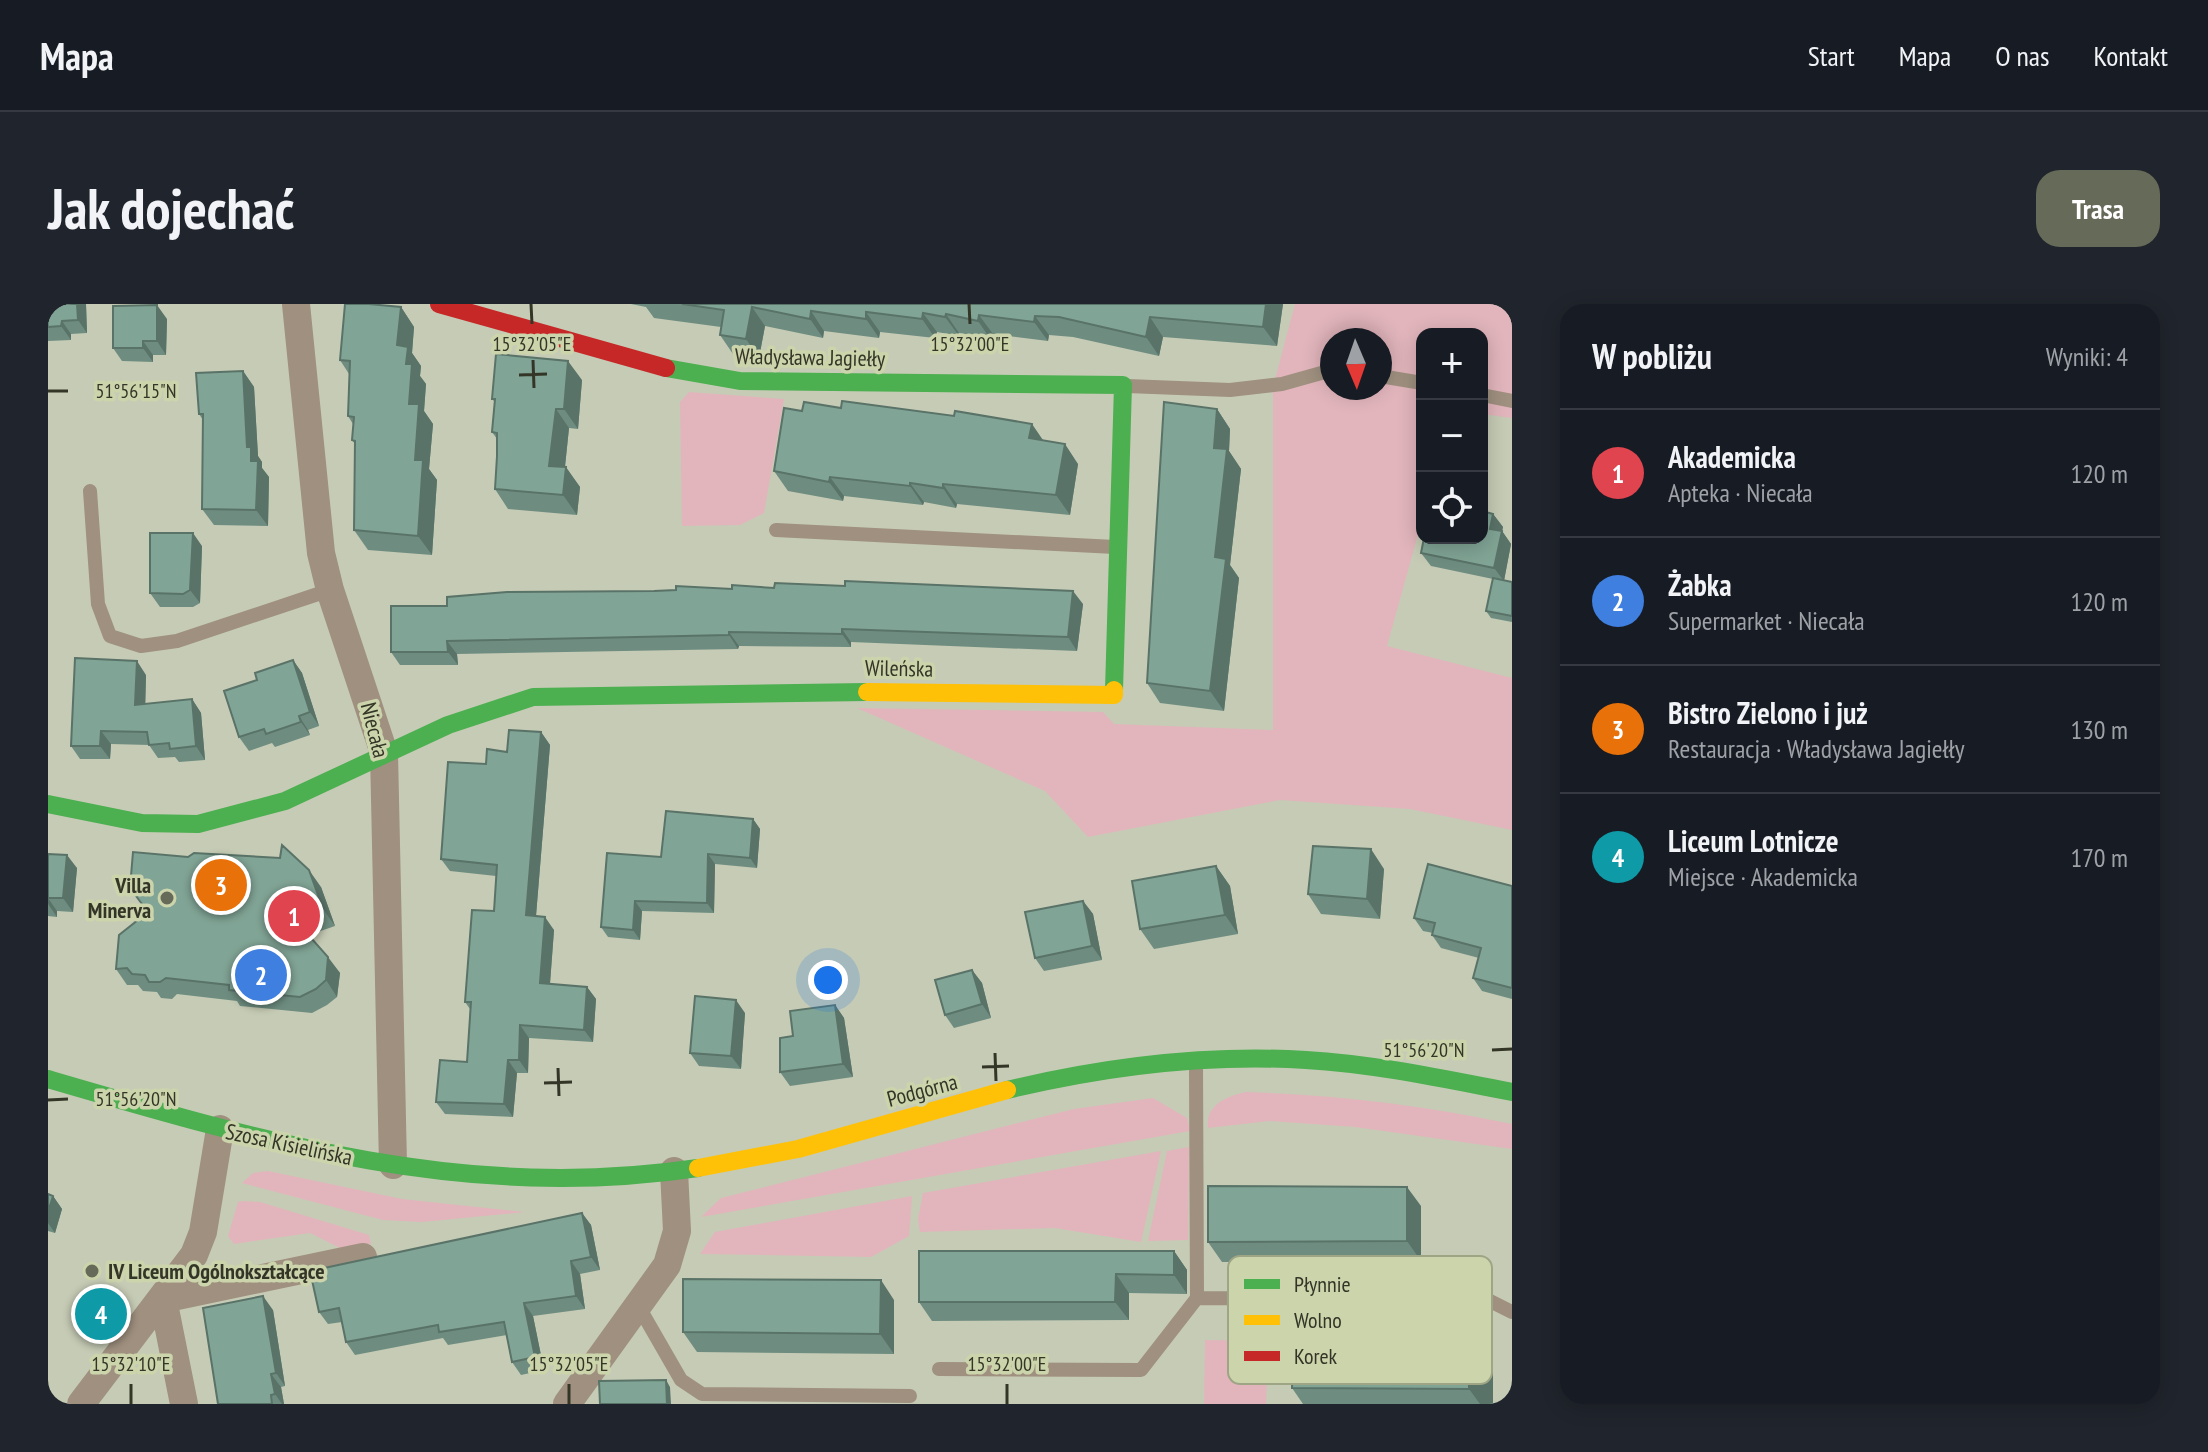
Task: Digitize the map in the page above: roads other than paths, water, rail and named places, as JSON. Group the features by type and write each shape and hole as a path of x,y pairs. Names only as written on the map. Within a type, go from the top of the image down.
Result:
{"street":[{"name":"Niecała","path":"296,304 321,553 330,590 384,753 393,1165"},
{"name":"Władysława Jagiełły","path":"439,304 633,362 740,381 1123,385"},
{"name":"Wileńska","path":"384,753 504,704 533,697 829,691 1114,695 1123,385"},
{"path":"48,804 91,815 196,824 243,815 312,790 384,753"},
{"name":"Podgórna","path":"393,1165 473,1175 554,1180 674,1171 800,1148 1057,1080 1196,1063 1276,1059 1356,1066 1512,1092"},
{"name":"Szosa Kisielińska","path":"48,1079 220,1129 313,1151 393,1165"},
{"path":"81,1404 194,1255 203,1232 220,1129"},
{"path":"567,1404 667,1265 677,1231 674,1171"},
{"path":"163,1299 363,1257"},
{"path":"163,1299 184,1404"}],"lane":[{"name":"Władysława Jagiełły","path":"1123,385 1230,390 1282,384 1320,373"},
{"path":"1392,378 1416,382"},
{"path":"1488,396 1512,401"},
{"path":"90,491 98,604 110,636 141,646 177,641 330,590"},
{"path":"776,530 1119,547"},
{"path":"939,1369 1141,1370 1197,1298 1196,1063"},
{"path":"1197,1298 1228,1298"},
{"path":"1492,1302 1512,1312"},
{"path":"639,1307 681,1380 702,1394 910,1396"}],"place":[{"name":"Bistro Zielono i już","path":"221,885"},
{"name":"Villa Minerva","path":"167,898"},
{"name":"Akademicka","path":"294,916"},
{"name":"Żabka","path":"261,975"},
{"name":"IV Liceum Ogólnokształcące","path":"92,1271"},
{"name":"Liceum Lotnicze","path":"101,1314"}]}
